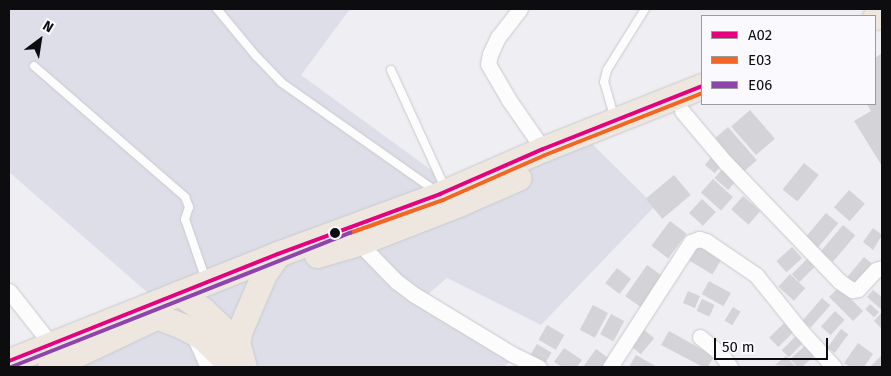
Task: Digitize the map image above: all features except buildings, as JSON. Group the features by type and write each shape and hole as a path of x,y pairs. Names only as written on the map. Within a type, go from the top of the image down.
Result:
{"highway":[{"path":"620,128 701,87"},
{"path":"9,361 50,356 156,316 187,299 207,282 353,235 620,128 692,107"},
{"path":"50,356 187,299 264,274 283,259"},
{"path":"239,360 253,341 259,310 283,259"},
{"path":"239,360 246,312 264,274"},
{"path":"187,299 239,360"},
{"path":"156,316 191,330 214,347 239,360"}],"street":[{"path":"520,9 498,36 488,64 509,100 547,156"},
{"path":"692,107 725,162 838,281 852,290 858,289 876,270 882,268"},
{"path":"353,235 396,281 413,294 512,354 539,367"},
{"path":"610,367 691,242 699,238 756,275 801,331 834,367"},
{"path":"9,292 50,356"},
{"path":"191,330 208,367"},
{"path":"700,337 721,354 730,367"}],"lane":[{"path":"217,9 256,56 282,83 448,196"},
{"path":"620,128 604,82 607,70 645,9"},
{"path":"34,66 186,197 189,207 185,219 207,282"},
{"path":"391,70 448,196"}],"shaded area":[{"path":"9,9 350,9 301,75 445,180 579,131 655,206 541,325 447,278 421,300 510,361 504,367 9,367 156,300 9,172"}],"transit line":[{"name":"A02","path":"9,361 278,254 440,194 543,149 701,86"},
{"name":"E03","path":"350,233 443,200 545,155 701,93"},
{"name":"E06","path":"11,367 350,233"}]}
